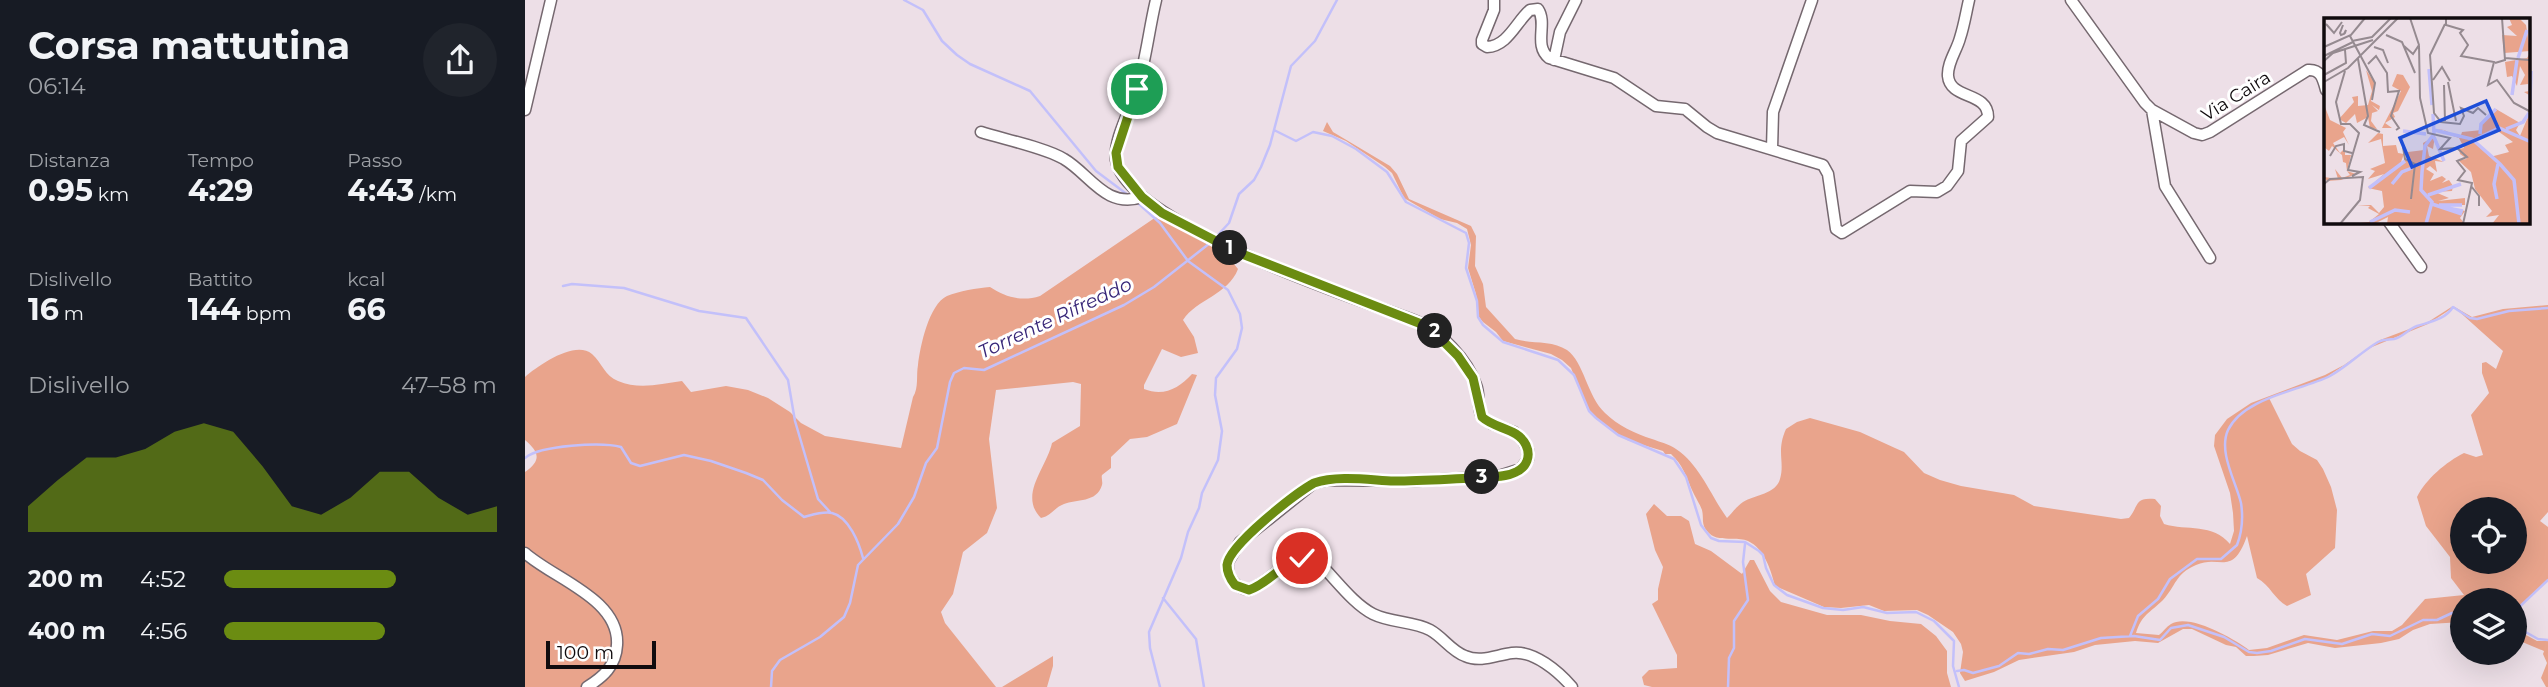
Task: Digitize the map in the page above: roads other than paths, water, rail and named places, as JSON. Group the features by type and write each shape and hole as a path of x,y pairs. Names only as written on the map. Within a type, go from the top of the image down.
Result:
{"street":[{"path":"525,110 551,0"},
{"path":"1156,0 1137,89 1116,153 1118,167 1142,197 1162,213 1237,252 1416,321 1436,332 1458,356 1476,383 1482,417 1519,436 1526,445 1528,454 1527,463 1521,469 1499,476 1414,481 1329,480 1314,483 1236,547 1227,565 1233,582 1249,590 1293,561 1310,558 1318,562 1372,614 1427,628 1438,634 1459,654 1469,658 1479,659 1513,653 1528,656 1548,666 1572,687"},
{"path":"1494,0 1482,44 1491,48 1500,43 1526,13 1538,9 1541,15 1542,50 1554,60 1613,78 1656,106 1685,109 1717,133 1811,160 1825,167 1836,229 1840,233 1910,191 1937,192 1947,186 1958,171 1961,141 1988,117 1984,103 1956,89 1948,78 1969,0"},
{"path":"1554,60 1560,32 1576,0"},
{"path":"1772,149 1773,113 1812,0"},
{"name":"Via Caira","path":"2071,0 2152,110 2190,131 2202,135 2210,132 2308,70 2320,73 2324,84"},
{"name":"Via Caira","path":"2152,110 2165,186 2210,258"},
{"path":"981,132 1063,158 1096,189 1132,201 1142,197"},
{"path":"2390,224 2421,267"},
{"path":"525,553 592,599 606,612 614,626 617,641 615,659 604,675 587,687"}],"waterway":[{"path":"904,0 923,10 942,41 957,55 970,64 1030,91 1096,171 1128,195"},
{"name":"Torrente Rifreddo","path":"1215,238 1229,223 1239,194 1254,180 1261,167 1270,145 1291,66 1315,41 1337,0"},
{"path":"1274,130 1296,141 1313,132 1332,136 1356,149 1387,172 1406,202 1466,233 1469,243 1466,268 1477,301 1478,317 1483,325 1503,342 1558,360 1574,375 1589,411 1596,418 1618,435 1674,459 1686,477 1701,525 1711,538 1745,542 1759,551 1774,585 1787,595 1823,608 1843,610 1863,607 1887,613 1916,612 1934,621 1954,641 1953,666 1959,687"},
{"path":"1139,204 1160,223 1188,261 1228,290 1240,314 1242,328 1237,349 1216,378 1215,395 1222,431 1218,460 1202,493 1181,558 1149,632 1150,648 1160,687"},
{"name":"Torrente Rifreddo","path":"771,687 772,671 780,660 820,637 844,617 850,603 858,565 898,524 914,497 926,463 937,448 954,373 964,368 984,370 1124,305 1154,287 1210,243"},
{"path":"563,286 572,284 624,288 699,311 746,318 788,380 795,421 818,499 830,512"},
{"path":"2130,636 2138,616 2158,599 2170,579 2197,559 2221,559 2237,545 2242,508 2226,457 2225,439 2228,430 2246,410 2259,402 2330,376 2378,342 2397,338 2414,327 2441,318 2453,307 2470,318 2477,319 2509,311 2548,308"},
{"path":"525,458 557,447 600,445 621,447 631,463 640,466 684,455 711,461 763,480 782,500 804,517 825,512 838,515 852,531 863,558"},
{"path":"1728,687 1729,658 1734,648 1734,621 1748,600 1743,562 1745,544"},
{"path":"2527,600 2548,580"},
{"path":"1163,598 1196,639 1204,687"},
{"path":"1957,671 1973,673 1999,666 2018,653 2063,650 2101,638 2134,636 2160,640 2171,628 2188,625 2224,637 2249,652 2257,653 2305,639 2342,644 2372,634 2390,636 2423,620 2437,620 2450,614"},
{"path":"2527,633 2538,639 2548,640"}]}
